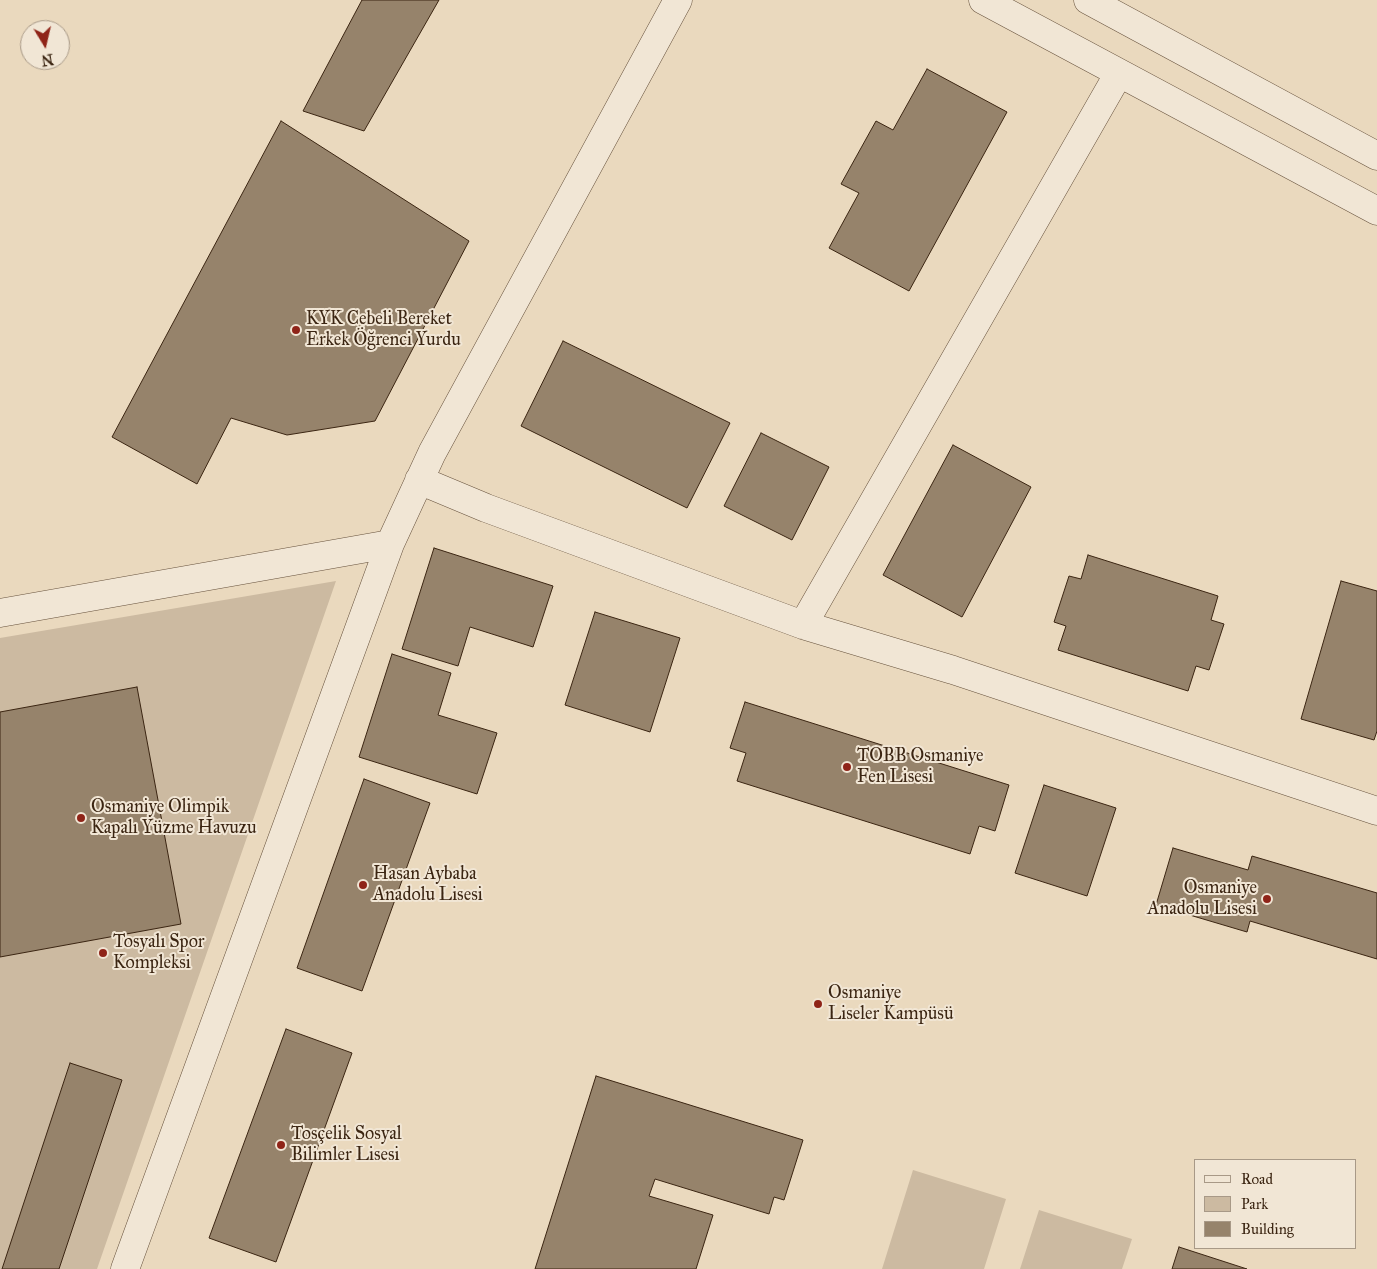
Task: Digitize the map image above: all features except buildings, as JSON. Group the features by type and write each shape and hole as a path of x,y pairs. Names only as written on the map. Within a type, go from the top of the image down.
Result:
{"street":[{"path":"125,1269 390,544 432,453 678,0"},
{"path":"983,0 1377,210"},
{"path":"1088,0 1377,156"},
{"path":"803,625 1119,73"},
{"path":"419,480 496,512 803,625 953,670 1377,811"},
{"path":"0,613 390,544"}],"green space":[{"name":"Tosyalı Spor Kompleksi","path":"336,581 97,1269 0,1269 0,638"},
{"path":"913,1170 1006,1199 984,1269 882,1269"},
{"path":"1039,1210 1132,1239 1122,1269 1020,1269"}],"place":[{"name":"KYK Cebeli Bereket Erkek Öğrenci Yurdu","path":"296,330"},
{"name":"TOBB Osmaniye Fen Lisesi","path":"847,767"},
{"name":"Osmaniye Olimpik Kapalı Yüzme Havuzu","path":"81,818"},
{"name":"Hasan Aybaba Anadolu Lisesi","path":"363,885"},
{"name":"Osmaniye Anadolu Lisesi","path":"1267,899"},
{"name":"Tosyalı Spor Kompleksi","path":"103,953"},
{"name":"Osmaniye Liseler Kampüsü","path":"818,1004"},
{"name":"Tosçelik Sosyal Bilimler Lisesi","path":"281,1145"}]}
